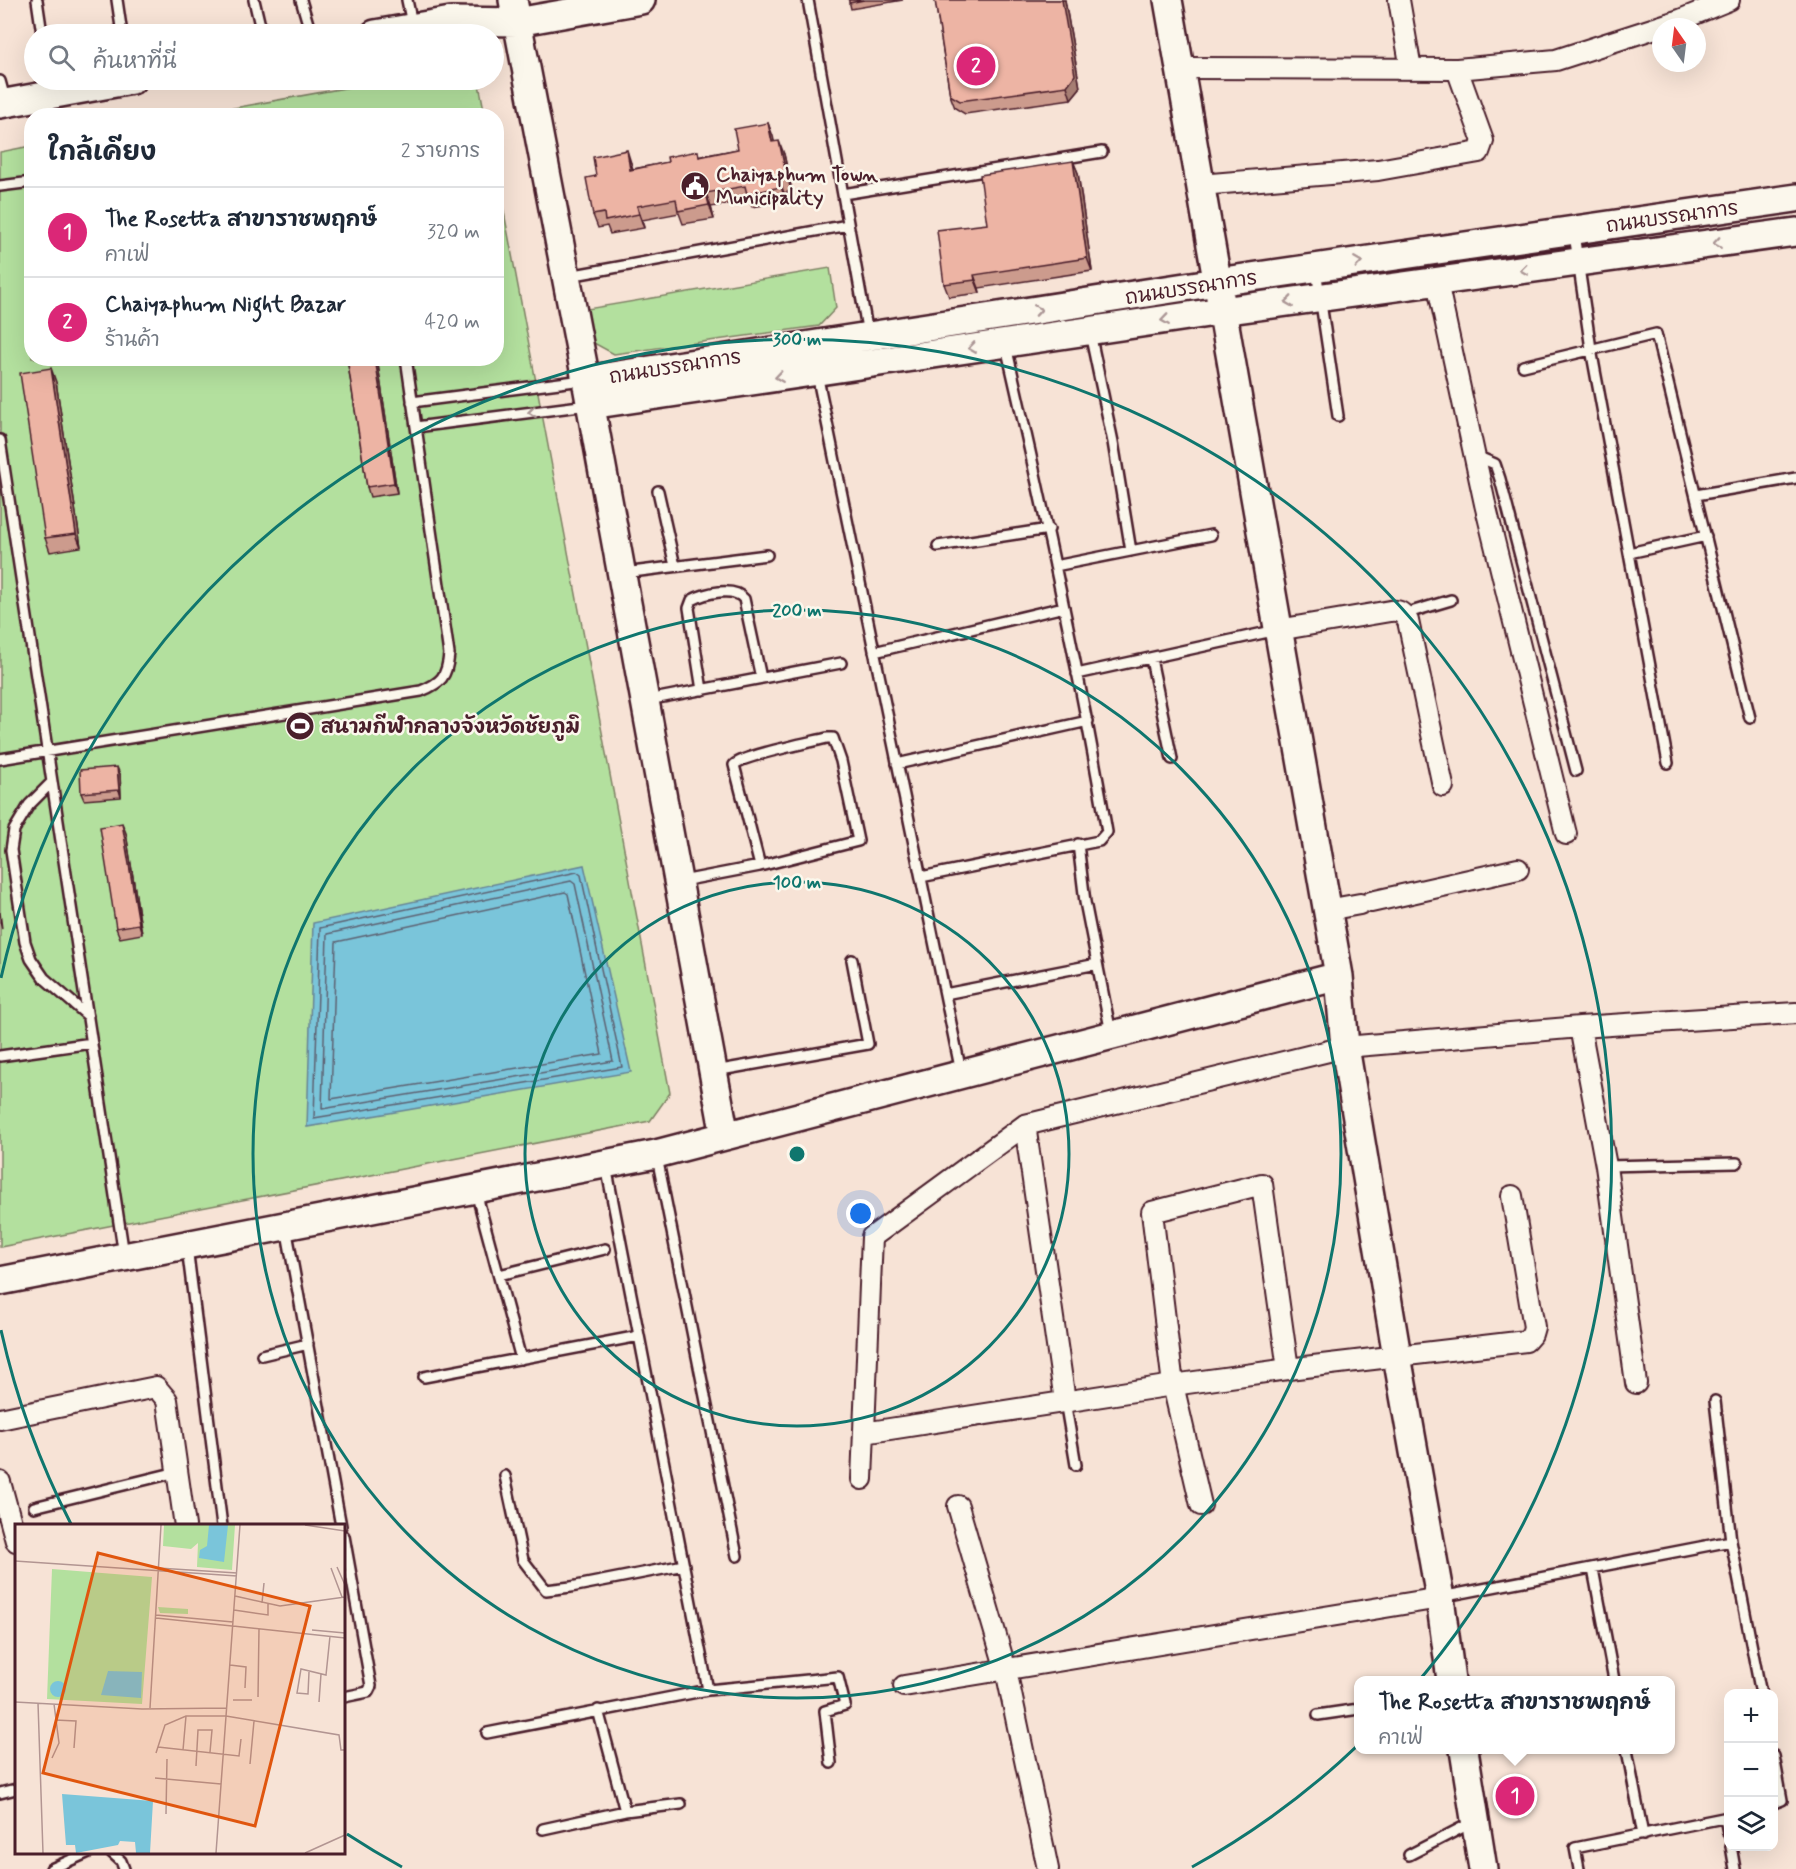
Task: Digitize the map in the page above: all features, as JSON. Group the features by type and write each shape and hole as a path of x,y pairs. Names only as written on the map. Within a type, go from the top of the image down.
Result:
{"street":[{"path":"451,21 498,0"},
{"path":"432,24 515,11 641,0"},
{"path":"1168,0 1339,976 1345,1047 1440,1598 1450,1676"},
{"path":"1399,0 1411,69"},
{"path":"1180,68 1457,69 1556,60 1680,20 1730,0"},
{"path":"515,11 726,1136"},
{"path":"1200,185 1378,170 1479,152 1483,141 1457,69"},
{"path":"2,96 58,90"},
{"name":"ถนนบรรณาการ","path":"588,392 871,350 1217,282 1796,198"},
{"path":"1760,204 1762,237"},
{"name":"ถนนบรรณาการ","path":"588,392 817,371 871,350 1006,343 1577,262 1796,234"},
{"path":"1437,282 1474,455 1566,834"},
{"path":"1278,630 1390,611 1398,610 1404,614 1408,621 1443,786"},
{"path":"1327,910 1518,869"},
{"path":"0,1281 656,1154 1339,976"},
{"path":"862,1479 872,1237 1025,1125 1345,1047 1580,1027 1796,1013"},
{"path":"1580,1027 1606,1166 1636,1383"},
{"path":"1025,1125 1065,1401"},
{"path":"1201,1505 1173,1385 1152,1212 1262,1184 1288,1369"},
{"path":"864,1433 1288,1369 1526,1341 1534,1327 1512,1196"},
{"path":"0,1419 156,1387 167,1400 185,1524"},
{"path":"0,1482 15,1537"},
{"path":"958,1506 1006,1670 1048,1869"},
{"path":"904,1686 1440,1598"},
{"path":"1465,1754 1483,1869"}],"lane":[{"path":"36,0 40,24"},
{"path":"117,0 121,24"},
{"path":"254,0 260,24"},
{"path":"301,0 308,24"},
{"path":"407,0 412,24"},
{"path":"808,0 871,350"},
{"path":"843,194 1102,153"},
{"path":"0,186 24,183"},
{"path":"566,276 848,225"},
{"path":"1573,231 1591,349 1668,763"},
{"path":"1316,268 1338,416"},
{"path":"1089,331 1113,442 1131,551"},
{"path":"1523,366 1656,334 1750,718"},
{"path":"921,877 1099,841 1107,832 1088,721 1049,529 1006,343"},
{"path":"0,759 421,691 435,685 445,675 449,654 407,366"},
{"path":"817,371 962,1074"},
{"path":"412,402 588,392"},
{"path":"416,427 588,392"},
{"path":"0,440 124,1257"},
{"path":"1474,455 1495,464 1500,479 1576,771"},
{"path":"1696,495 1796,478"},
{"path":"658,490 675,566"},
{"path":"938,546 1049,529"},
{"path":"1055,566 1211,535"},
{"path":"1629,553 1706,536"},
{"path":"622,573 767,555"},
{"path":"702,690 689,608 692,600 707,596 734,592 740,594 744,600 761,678"},
{"path":"1404,614 1451,600"},
{"path":"874,652 1064,607"},
{"path":"1077,674 1278,630"},
{"path":"1150,659 1172,759"},
{"path":"646,700 841,663"},
{"path":"897,764 1088,721"},
{"path":"680,882 760,866 858,841 841,761 833,738 754,756 738,761 734,765 760,866"},
{"path":"52,782 29,805 14,830 12,840 11,850 24,942 31,959 44,978 88,1016"},
{"path":"1078,844 1085,902 1112,1035"},
{"path":"715,1071 868,1044 852,960"},
{"path":"945,994 1097,964"},
{"path":"0,1056 92,1044"},
{"path":"656,1154 738,1556"},
{"path":"1606,1166 1737,1163"},
{"path":"605,1164 708,1690"},
{"path":"475,1189 521,1359"},
{"path":"286,1226 342,1524"},
{"path":"187,1245 222,1524"},
{"path":"499,1275 605,1250"},
{"path":"424,1377 639,1336"},
{"path":"262,1354 308,1344"},
{"path":"1065,1401 1076,1466"},
{"path":"1715,1401 1731,1541 1760,1689"},
{"path":"34,1507 177,1472"},
{"path":"505,1476 523,1560 546,1590 684,1565"},
{"path":"1440,1598 1731,1541"},
{"path":"345,1542 371,1686 368,1692 345,1697"},
{"path":"1593,1569 1613,1676"},
{"path":"487,1733 708,1690 838,1677 845,1705 825,1711 831,1764"},
{"path":"598,1710 625,1811"},
{"path":"1318,1715 1354,1710"},
{"path":"1628,1754 1643,1835"},
{"path":"1778,1780 1782,1800 1778,1801"},
{"path":"0,1793 15,1789"},
{"path":"543,1829 625,1811 681,1804"},
{"path":"1579,1869 1575,1848 1724,1818"},
{"path":"1409,1855 1476,1820"},
{"path":"1732,1851 1736,1869"},
{"path":"51,1869 85,1854"},
{"path":"113,1854 121,1861 124,1869"}],"green space":[{"path":"334,90 480,90 484,108 234,108"},
{"name":"สนามกีฬากลางจังหวัดชัยภูมิ","path":"24,147 24,366 504,366 504,212 670,1093 650,1121 0,1247 0,152"},
{"path":"830,268 836,308 819,326 614,354 592,342 587,309"}],"water":[{"path":"584,865 631,1072 307,1127 313,923"}],"building":[{"path":"935,0 1062,0 1075,75 1067,86 960,101 950,95"},
{"name":"Chaiyaphum Town Municipality","path":"768,123 772,142 779,141 787,178 779,179 781,187 747,194 745,186 706,193 709,205 678,211 676,199 637,206 639,214 605,221 604,213 593,215 586,178 596,176 593,157 627,150 630,170 668,162 667,157 698,151 699,157 738,149 734,129"},
{"path":"1073,161 1087,258 974,275 975,280 944,284 937,230 987,224 980,175"},
{"path":"348,366 376,366 394,483 367,487"},
{"path":"51,368 76,534 45,538 20,373"},
{"path":"117,767 119,790 81,793 80,770"},
{"path":"122,823 139,924 116,928 100,827"}],"place":[{"name":"Chaiyaphum Night Bazar","path":"976,66"},
{"name":"Chaiyaphum Town Municipality","path":"695,186"},
{"name":"สนามกีฬากลางจังหวัดชัยภูมิ","path":"300,726"},
{"name":"The Rosetta สาขาราชพฤกษ์","path":"1515,1796"}]}
